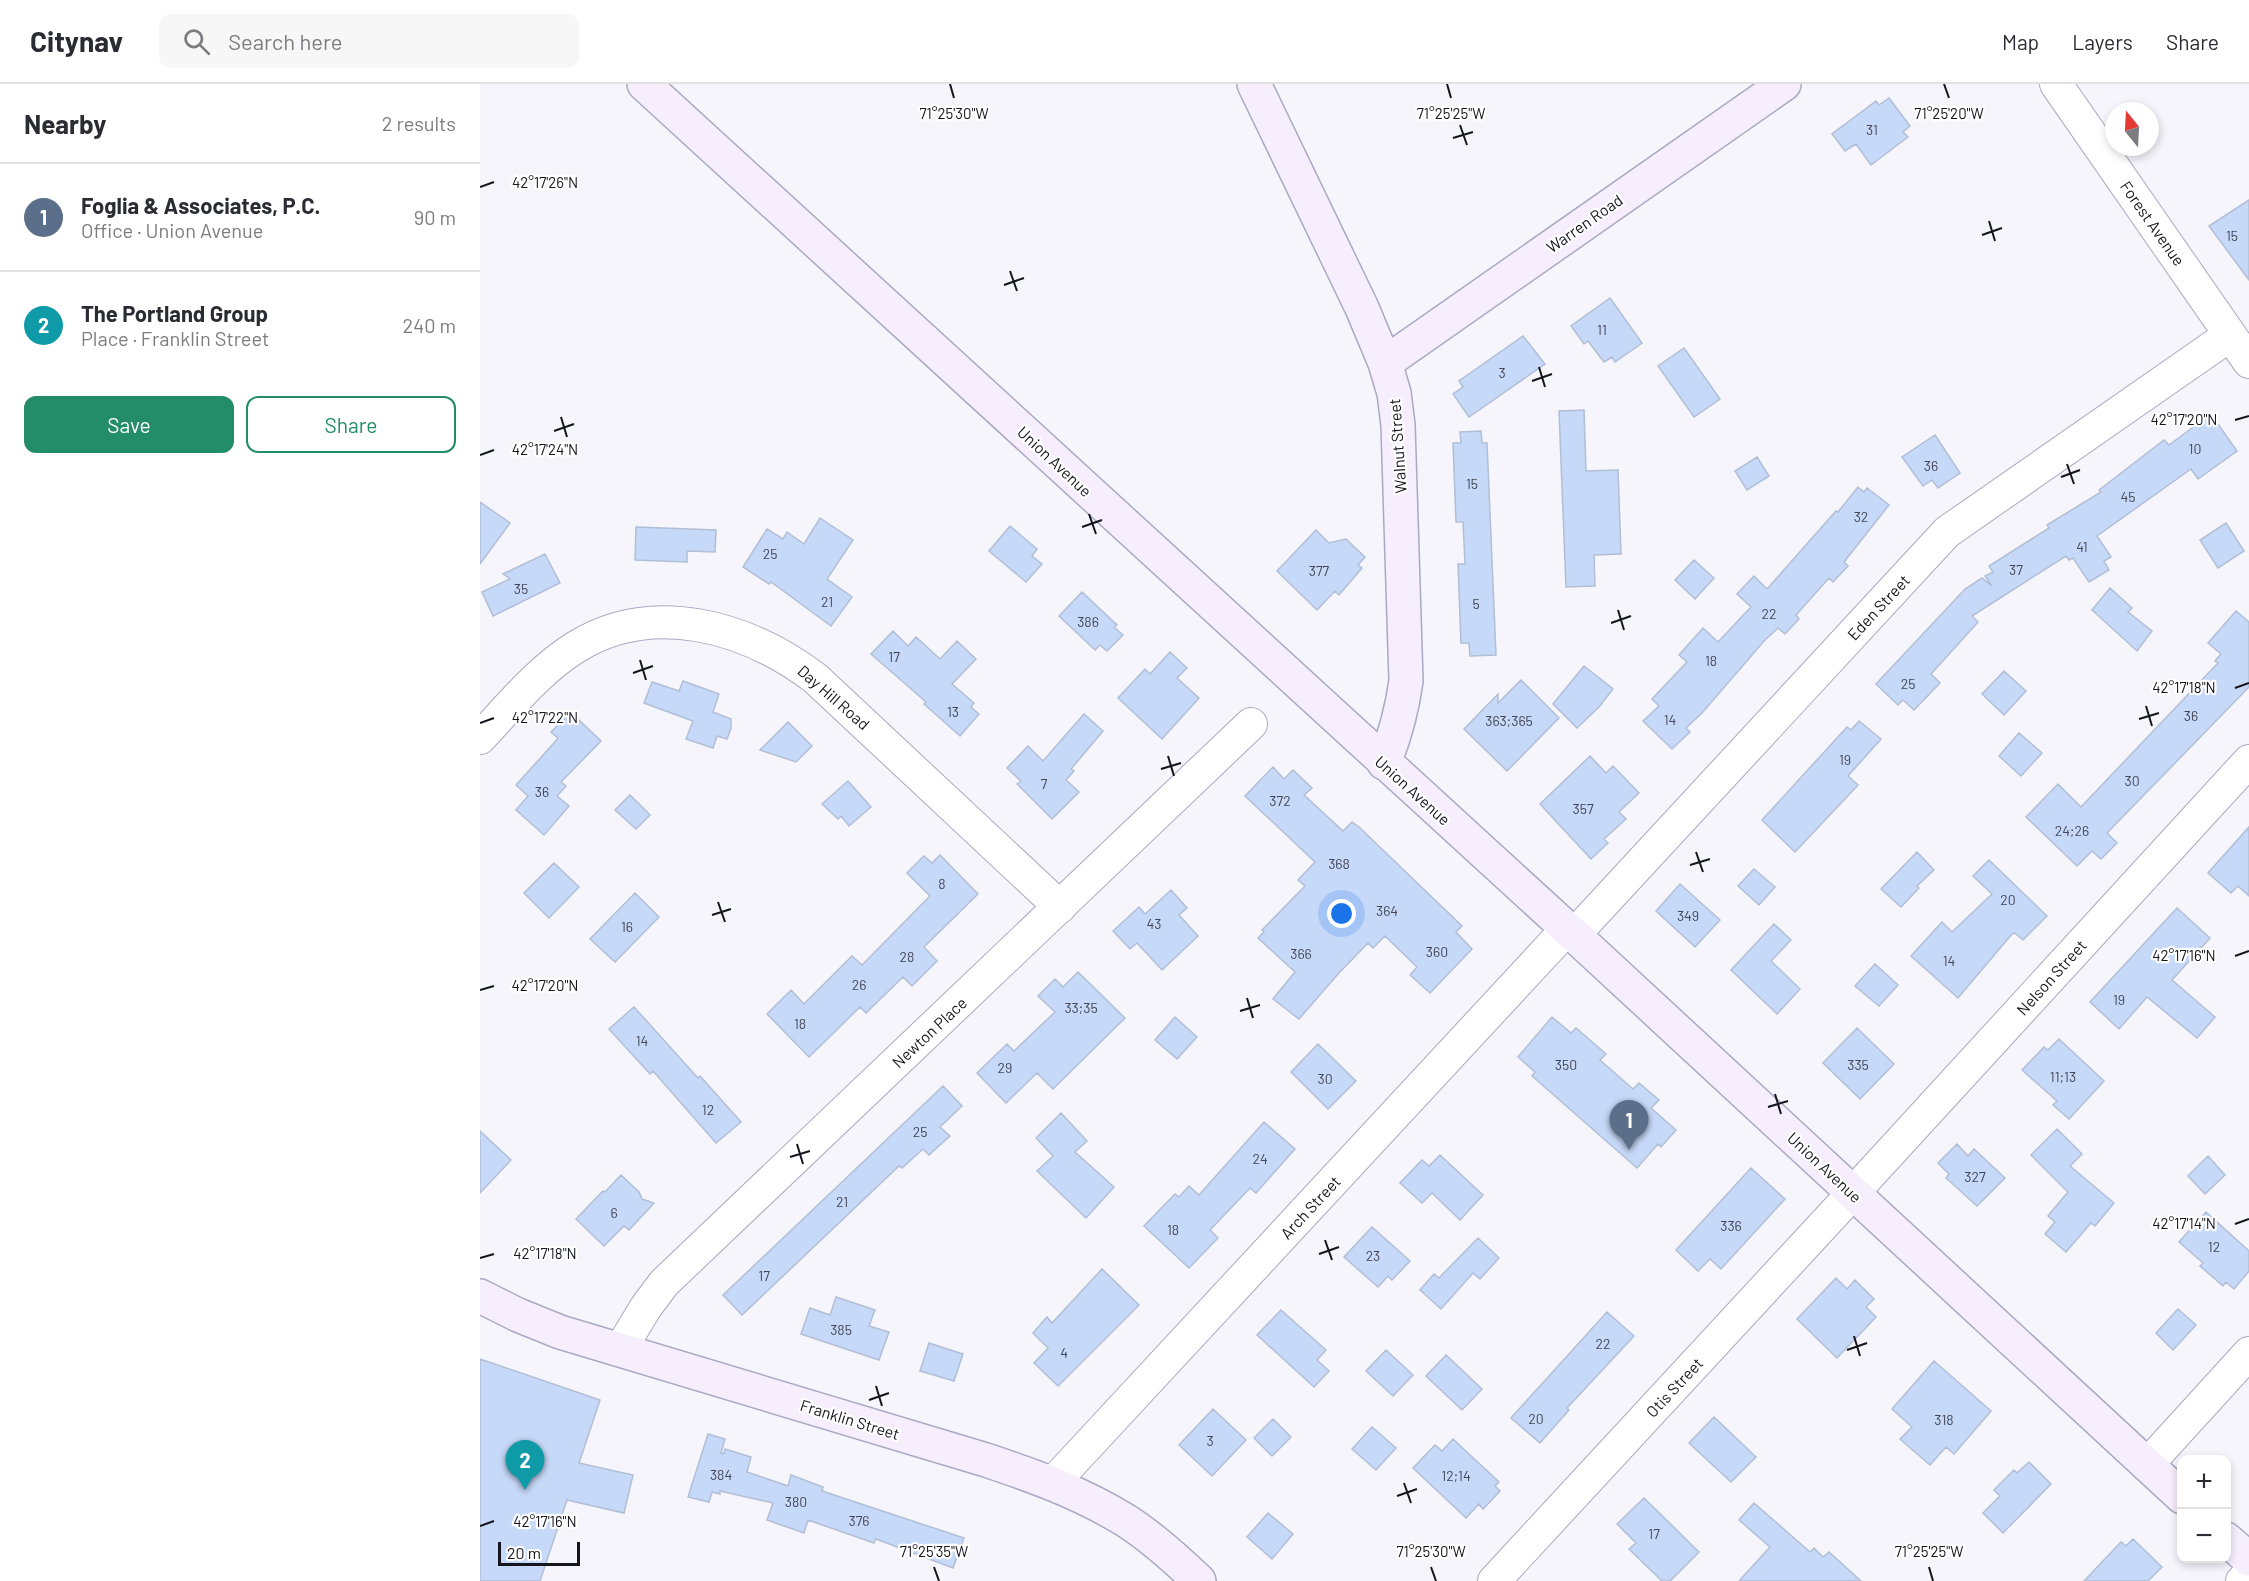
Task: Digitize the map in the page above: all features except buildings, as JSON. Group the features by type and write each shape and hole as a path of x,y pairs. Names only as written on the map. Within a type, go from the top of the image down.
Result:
{"main road":[{"name":"Union Avenue","path":"644,84 1570,932 2177,1493"},
{"name":"Walnut Street","path":"1254,84 1362,308 1385,363 1394,393 1398,425 1406,681 1402,710 1394,739 1383,763"},
{"name":"Warren Road","path":"1385,363 1784,84"},
{"name":"Franklin Street","path":"480,1296 531,1321 986,1460 1052,1484 1091,1501 1126,1521 1164,1549 1199,1581"},
{"path":"2231,1543 2249,1559"}],"street":[{"name":"Forest Avenue","path":"2056,84 2249,362"},
{"name":"Eden Street","path":"1570,932 1947,532 2230,335"},
{"name":"Day Hill Road","path":"480,738 549,668 576,647 603,633 632,625 657,622 714,627 768,647 793,661 815,678 1060,907"},
{"name":"Newton Place","path":"620,1350 646,1307 664,1283 1251,724"},
{"name":"Nelson Street","path":"1853,1193 2249,761"},
{"name":"Arch Street","path":"1052,1484 1570,932"},
{"name":"Otis Street","path":"1494,1581 1853,1193"},
{"path":"2147,1465 2249,1353"},
{"path":"2242,1581 2249,1574"}],"place":[{"name":"Foglia & Associates, P.C.","path":"1629,1150"},
{"name":"The Portland Group","path":"525,1490"}]}
